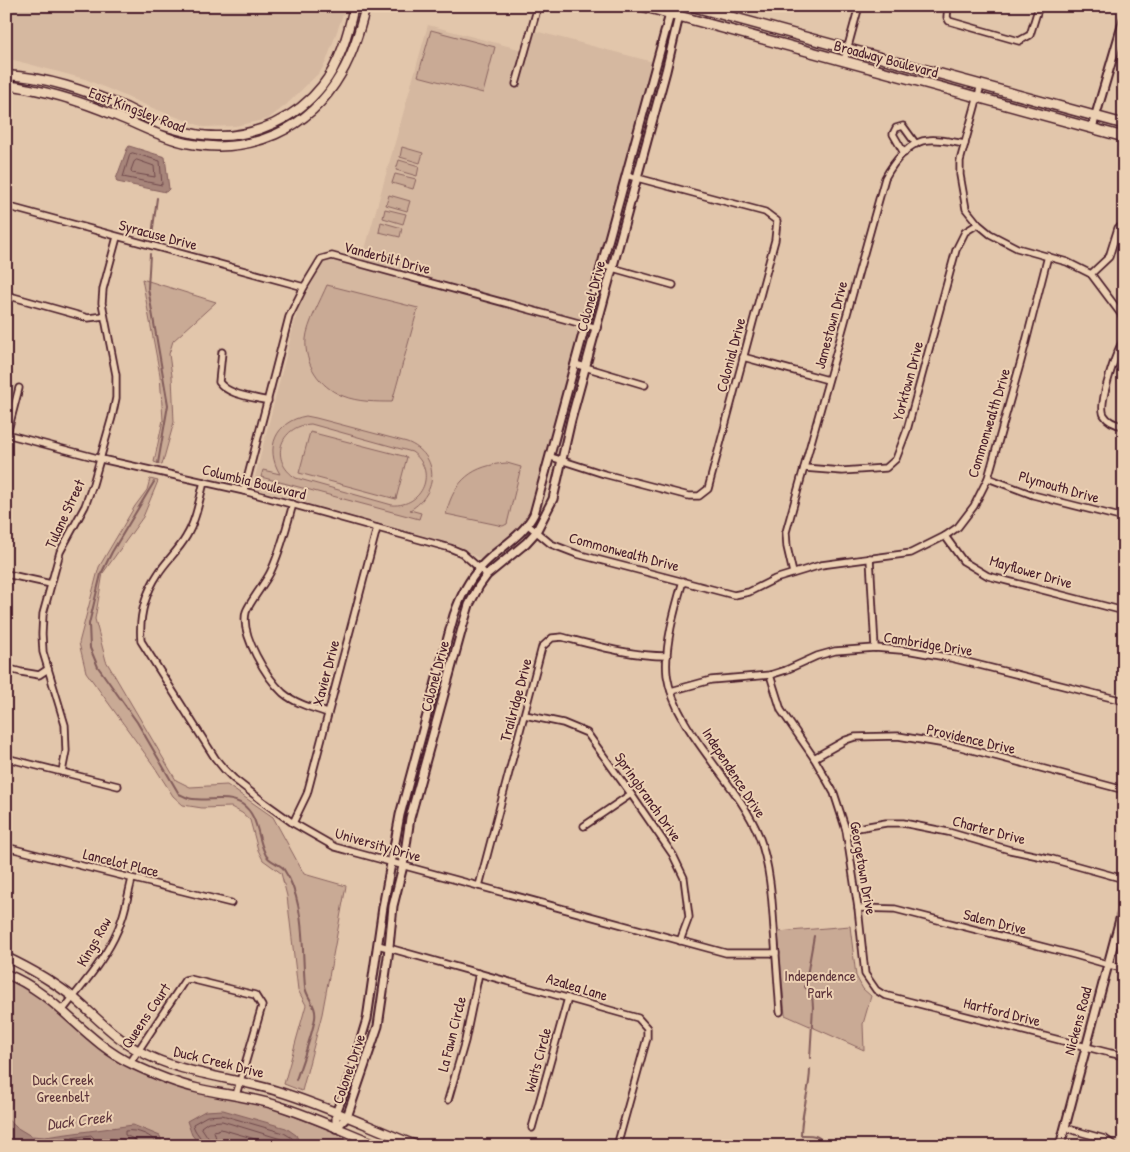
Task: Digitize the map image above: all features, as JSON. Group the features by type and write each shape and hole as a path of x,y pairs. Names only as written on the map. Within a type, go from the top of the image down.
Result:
{"main road":[{"name":"East Kingsley Road","path":"6,75 59,83 123,106 162,125 194,134 216,136 247,133 287,117 308,102 322,86 341,51 354,6"},
{"name":"East Kingsley Road","path":"6,85 42,91 89,105 153,132 185,143 214,148 245,144 272,137 292,127 322,101 342,73 359,33 366,6"},
{"name":"Broadway Boulevard","path":"642,6 675,9 679,16 1124,137"},
{"name":"Broadway Boulevard","path":"691,6 1124,124"},
{"path":"758,38 762,26"},
{"name":"Duck Creek Drive","path":"6,957 51,982 73,997 112,1032 138,1050 170,1066 240,1080 279,1091 347,1116 418,1146"},
{"name":"Duck Creek Drive","path":"6,974 15,977 44,995 102,1045 130,1063 165,1079 197,1088 281,1106 381,1146"}],"street":[{"path":"516,84 538,6"},
{"path":"844,61 859,6"},
{"path":"948,6 947,16 950,21 1020,41 1030,35 1038,6"},
{"name":"Colonel Drive","path":"336,1128 336,1113 362,1039 367,1019 391,863 406,790 454,615 461,596 480,568 528,526 534,514 626,175 675,9"},
{"name":"Colonel Drive","path":"336,1128 347,1116 378,1026 393,906 403,866 410,818 463,625 479,586 487,575 526,543 536,532 553,499 571,420 679,16"},
{"path":"1092,128 1124,19"},
{"path":"981,85 960,161 961,182 966,209 978,224 990,234 1017,248 1067,262 1091,274 1124,318"},
{"path":"904,153 893,134 896,128 903,126 916,144"},
{"name":"Jamestown Drive","path":"793,573 787,547 786,532 885,178 893,163 916,144 926,139 965,144"},
{"name":"Colonial Drive","path":"551,457 622,479 689,496 699,496 708,489 744,357 775,240 778,221 765,212 626,175"},
{"name":"Syracuse Drive","path":"6,206 304,287"},
{"name":"Yorktown Drive","path":"804,468 842,471 886,468 896,459 907,430 956,250 965,232 978,224"},
{"path":"1091,274 1109,257 1118,228"},
{"name":"Tulane Street","path":"62,772 66,751 65,724 43,652 43,614 60,552 85,506 101,459 116,398 116,374 104,316 102,290 117,237"},
{"name":"Vanderbilt Drive","path":"244,491 289,317 321,259 332,256 597,328"},
{"name":"Commonwealth Drive","path":"528,526 551,544 577,554 734,595 749,592 775,579 821,565 911,553 945,536 958,527 974,506 988,478 1048,256"},
{"path":"602,265 673,285"},
{"path":"6,296 88,318 104,316"},
{"path":"1124,340 1119,347 1111,369 1102,407 1104,416 1114,424 1124,426"},
{"path":"222,352 219,382 223,387 232,392 268,401"},
{"path":"744,357 828,380"},
{"path":"575,364 645,385"},
{"path":"6,434 19,388"},
{"name":"Columbia Boulevard","path":"6,434 101,459 244,491 450,548 462,553 487,575"},
{"name":"Plymouth Drive","path":"988,478 1034,495 1124,518"},
{"name":"University Drive","path":"204,482 193,526 158,574 146,600 140,630 141,642 210,750 234,780 293,823 335,847 726,953 776,953"},
{"path":"293,504 280,553 269,575 246,611 245,624 248,640 270,677 284,693 297,702 328,713"},
{"name":"Xavier Drive","path":"293,823 306,794 377,528"},
{"name":"Mayflower Drive","path":"945,536 963,561 988,576 1124,611"},
{"path":"870,558 875,648"},
{"path":"6,574 51,584"},
{"name":"Independence Drive","path":"683,581 673,617 667,656 667,674 671,692 682,716 749,815 759,836 771,882 780,1012"},
{"name":"Trailridge Drive","path":"479,886 542,647 552,638 562,637 632,654 667,656"},
{"name":"Cambridge Drive","path":"671,692 711,680 770,674 786,670 817,656 835,651 875,648 912,651 951,658 1124,701"},
{"path":"6,668 39,675 48,669"},
{"name":"Georgetown Drive","path":"770,674 781,710 814,758 834,793 846,830 858,908 865,974 876,990"},
{"name":"Springbranch Drive","path":"525,715 563,723 587,733 673,855 684,878 689,918 680,941"},
{"name":"Providence Drive","path":"814,758 855,737 898,736 957,746 1124,790"},
{"path":"6,758 118,786"},
{"path":"584,826 631,794"},
{"name":"Charter Drive","path":"846,830 886,823 903,823 948,832 1124,880"},
{"name":"Lancelot Place","path":"6,847 231,903"},
{"name":"Kings Row","path":"63,1010 105,954 115,936 124,915 132,879"},
{"name":"Nickens Road","path":"1060,1146 1124,904"},
{"name":"Salem Drive","path":"858,908 894,909 1108,964 1124,970"},
{"name":"Azalea Lane","path":"378,945 638,1018 647,1028 647,1038 617,1146"},
{"name":"La Fawn Circle","path":"448,1100 465,1041 479,973"},
{"name":"Queens Court","path":"130,1063 185,980 190,979 255,995 262,1006 236,1095"},
{"name":"Hartford Drive","path":"876,990 884,995 1124,1056"},
{"name":"Waits Circle","path":"532,1128 568,998"},
{"path":"1065,1128 1105,1140 1115,1146"}],"shaded area":[{"path":"6,6 346,6 326,62 320,72 286,105 268,119 235,126 204,127 155,109 85,79 6,58"},
{"path":"428,25 530,52 535,31 653,62 534,508 524,526 483,561 457,545 255,489 253,485 298,309 323,263 331,260 360,267"}],"green space":[{"path":"431,30 495,47 483,93 418,76"},
{"path":"402,147 423,153 420,163 400,157"},
{"path":"399,160 419,166 417,176 396,170"},
{"path":"395,174 416,179 413,189 392,183"},
{"path":"389,195 410,201 407,211 386,205"},
{"path":"385,209 406,214 403,224 383,218"},
{"path":"381,222 402,228 400,237 379,232"},
{"path":"142,279 216,302 173,341 169,354 174,422 162,465 154,462 163,420 160,375"},
{"path":"327,285 418,308 392,402 361,401 334,392 320,380 310,365 306,348 307,333"},
{"path":"306,416 316,418 407,442 418,448 430,465 432,474 426,494 420,503 410,510 421,513 419,519 261,477 263,470 280,474 275,464 273,446 280,430 296,419","holes":["311,424 412,452 420,460 424,469 425,478 423,486 419,494 412,500 403,504 392,505 296,478 282,463 280,454 281,445 291,431 300,426"]},
{"path":"310,432 407,457 396,499 299,473"},
{"path":"507,463 521,467 507,524 503,526 446,514 454,492 467,476 484,467"},
{"path":"150,479 158,481 143,517 103,573 95,619 106,661 176,780 190,787 227,785 273,817 304,874 346,886 322,1014 302,1091 284,1084 306,1005 298,990 287,896 281,873 263,860 258,850 250,820 242,813 231,807 202,808 183,805 173,796 154,766 86,672 79,643 99,567 135,506 147,490"},
{"name":"Independence Park","path":"850,926 856,976 863,989 871,996 863,1024 864,1050 785,1015 778,932"},
{"name":"Duck Creek Greenbelt","path":"6,976 42,995 130,1065 280,1111 371,1146 6,1146"}],"water":[{"path":"129,146 165,157 169,189 166,192 117,182 116,179"},
{"path":"223,1110 286,1128 296,1135 301,1146 201,1146 192,1135 187,1121 205,1111"},
{"path":"6,1118 31,1136 45,1137 133,1125 160,1136 163,1146 136,1146 121,1139 88,1146 23,1146 6,1135"}],"waterway":[{"path":"152,235 157,198"},
{"path":"150,254 148,288 168,405 158,463"},
{"path":"154,482 101,574 89,624 90,648 98,667 137,722 179,794 191,799 225,799 242,804 254,819 265,854 283,868 289,878 298,904 300,917 305,987 315,1013 312,1033 296,1080"},
{"path":"810,1058 813,1007 812,994 805,987 814,936"},
{"path":"810,1069 801,1135 818,1137 824,1146"}],"water label":[{"name":"Duck Creek","path":"79,1120"}]}
